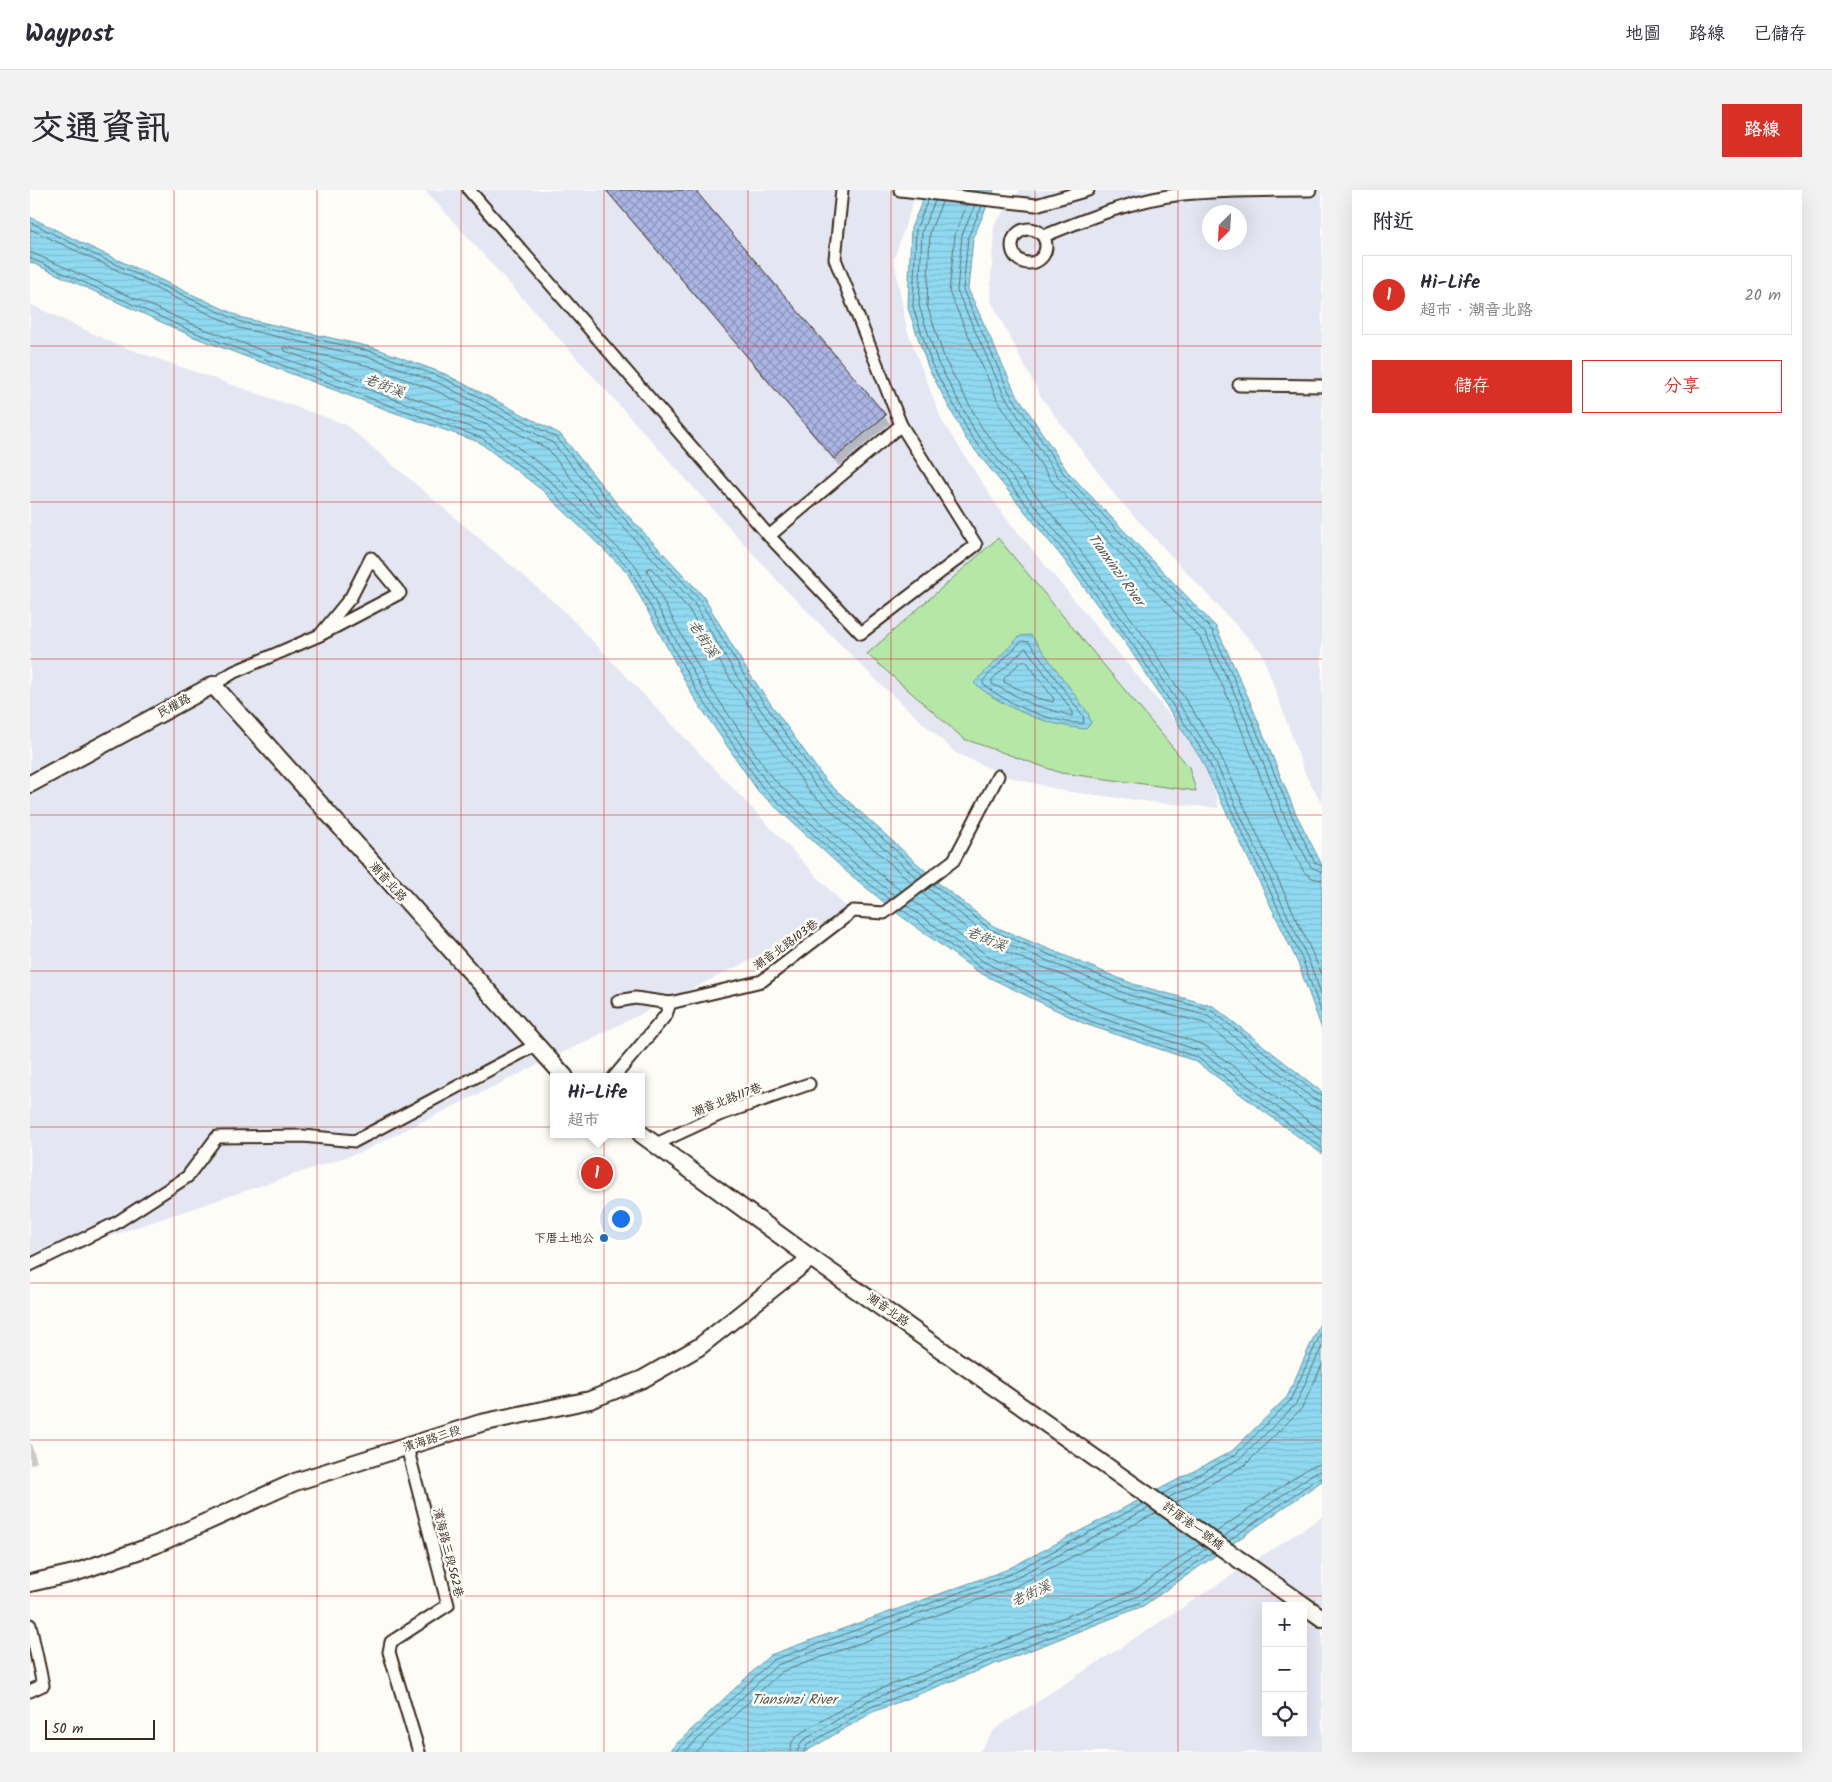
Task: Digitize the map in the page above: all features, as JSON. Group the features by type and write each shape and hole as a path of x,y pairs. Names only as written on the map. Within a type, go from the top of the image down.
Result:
{"street":[{"path":"469,190 769,536 861,633 976,545 901,424 835,259 842,190"},
{"path":"900,190 1036,205 1088,190"},
{"path":"1044,236 1083,220 1153,199 1183,194 1310,190"},
{"path":"1239,385 1322,386"},
{"path":"769,536 901,424"},
{"name":"民權路","path":"30,784 234,672 320,635 400,593 371,558 352,597 320,635"},
{"name":"潮音北路","path":"213,685 561,1073"},
{"name":"潮音北路103巷","path":"618,1001 635,998 670,1003 762,981 853,911 884,913 954,860 998,776"},
{"path":"617,1073 666,1015 670,1003"},
{"path":"30,1265 116,1223 187,1177 217,1137 303,1136 354,1141 536,1045"},
{"name":"潮音北路117巷","path":"656,1144 720,1115 809,1084"},
{"name":"潮音北路","path":"645,1137 811,1258 1136,1485"},
{"name":"濱海路三段","path":"30,1583 74,1573 155,1545 295,1482 481,1424 590,1400 643,1379 698,1347 811,1258"},
{"name":"濱海路三段562巷","path":"407,1447 448,1606 391,1642 389,1652 420,1752"},
{"name":"許厝港一號橋","path":"1136,1485 1322,1618"},
{"path":"30,1625 43,1685 30,1691"}],"shaded area":[{"path":"425,190 917,190 894,259 907,330 942,421 1002,513 1208,761 1219,808 1064,791 1009,777 956,753 879,683 785,589"},
{"path":"1020,190 1322,190 1322,803 1306,776 1262,653 1119,500 1041,397 990,299 994,225"},
{"path":"30,304 115,344 345,424 562,609 850,911 361,1152 30,1263"},
{"path":"1322,1517 1322,1752 979,1752 995,1729"}],"green space":[{"path":"998,538 1189,767 1196,791 1061,773 964,739 867,654"}],"water":[{"name":"Tianxinzi River","path":"927,190 994,190 973,238 968,289 1014,390 1067,471 1216,627 1248,697 1296,814 1322,865 1322,1029 1298,963 1201,759 1129,648 1062,557 966,439 928,367 908,308 911,228"},
{"name":"老街溪","path":"30,217 243,318 375,348 445,374 560,434 619,506 703,596 748,672 825,780 942,886 993,926 1133,984 1213,1006 1322,1092 1322,1154 1195,1061 1085,1024 978,972 901,916 847,872 758,791 693,696 627,572 542,490 479,442 390,411 194,337 30,262"},
{"path":"1031,635 1088,713 1091,723 1086,729 1041,720 999,701 974,683 1020,636"},
{"name":"Tiansinzi River","path":"1322,1319 1322,1481 1143,1606 873,1712 805,1752 668,1752 770,1655 1006,1570 1232,1451 1287,1397"}],"building":[{"path":"606,190 695,190 886,415 834,459"}],"place":[{"name":"Hi-Life","path":"597,1173"},
{"name":"下厝土地公","path":"604,1238"}]}
